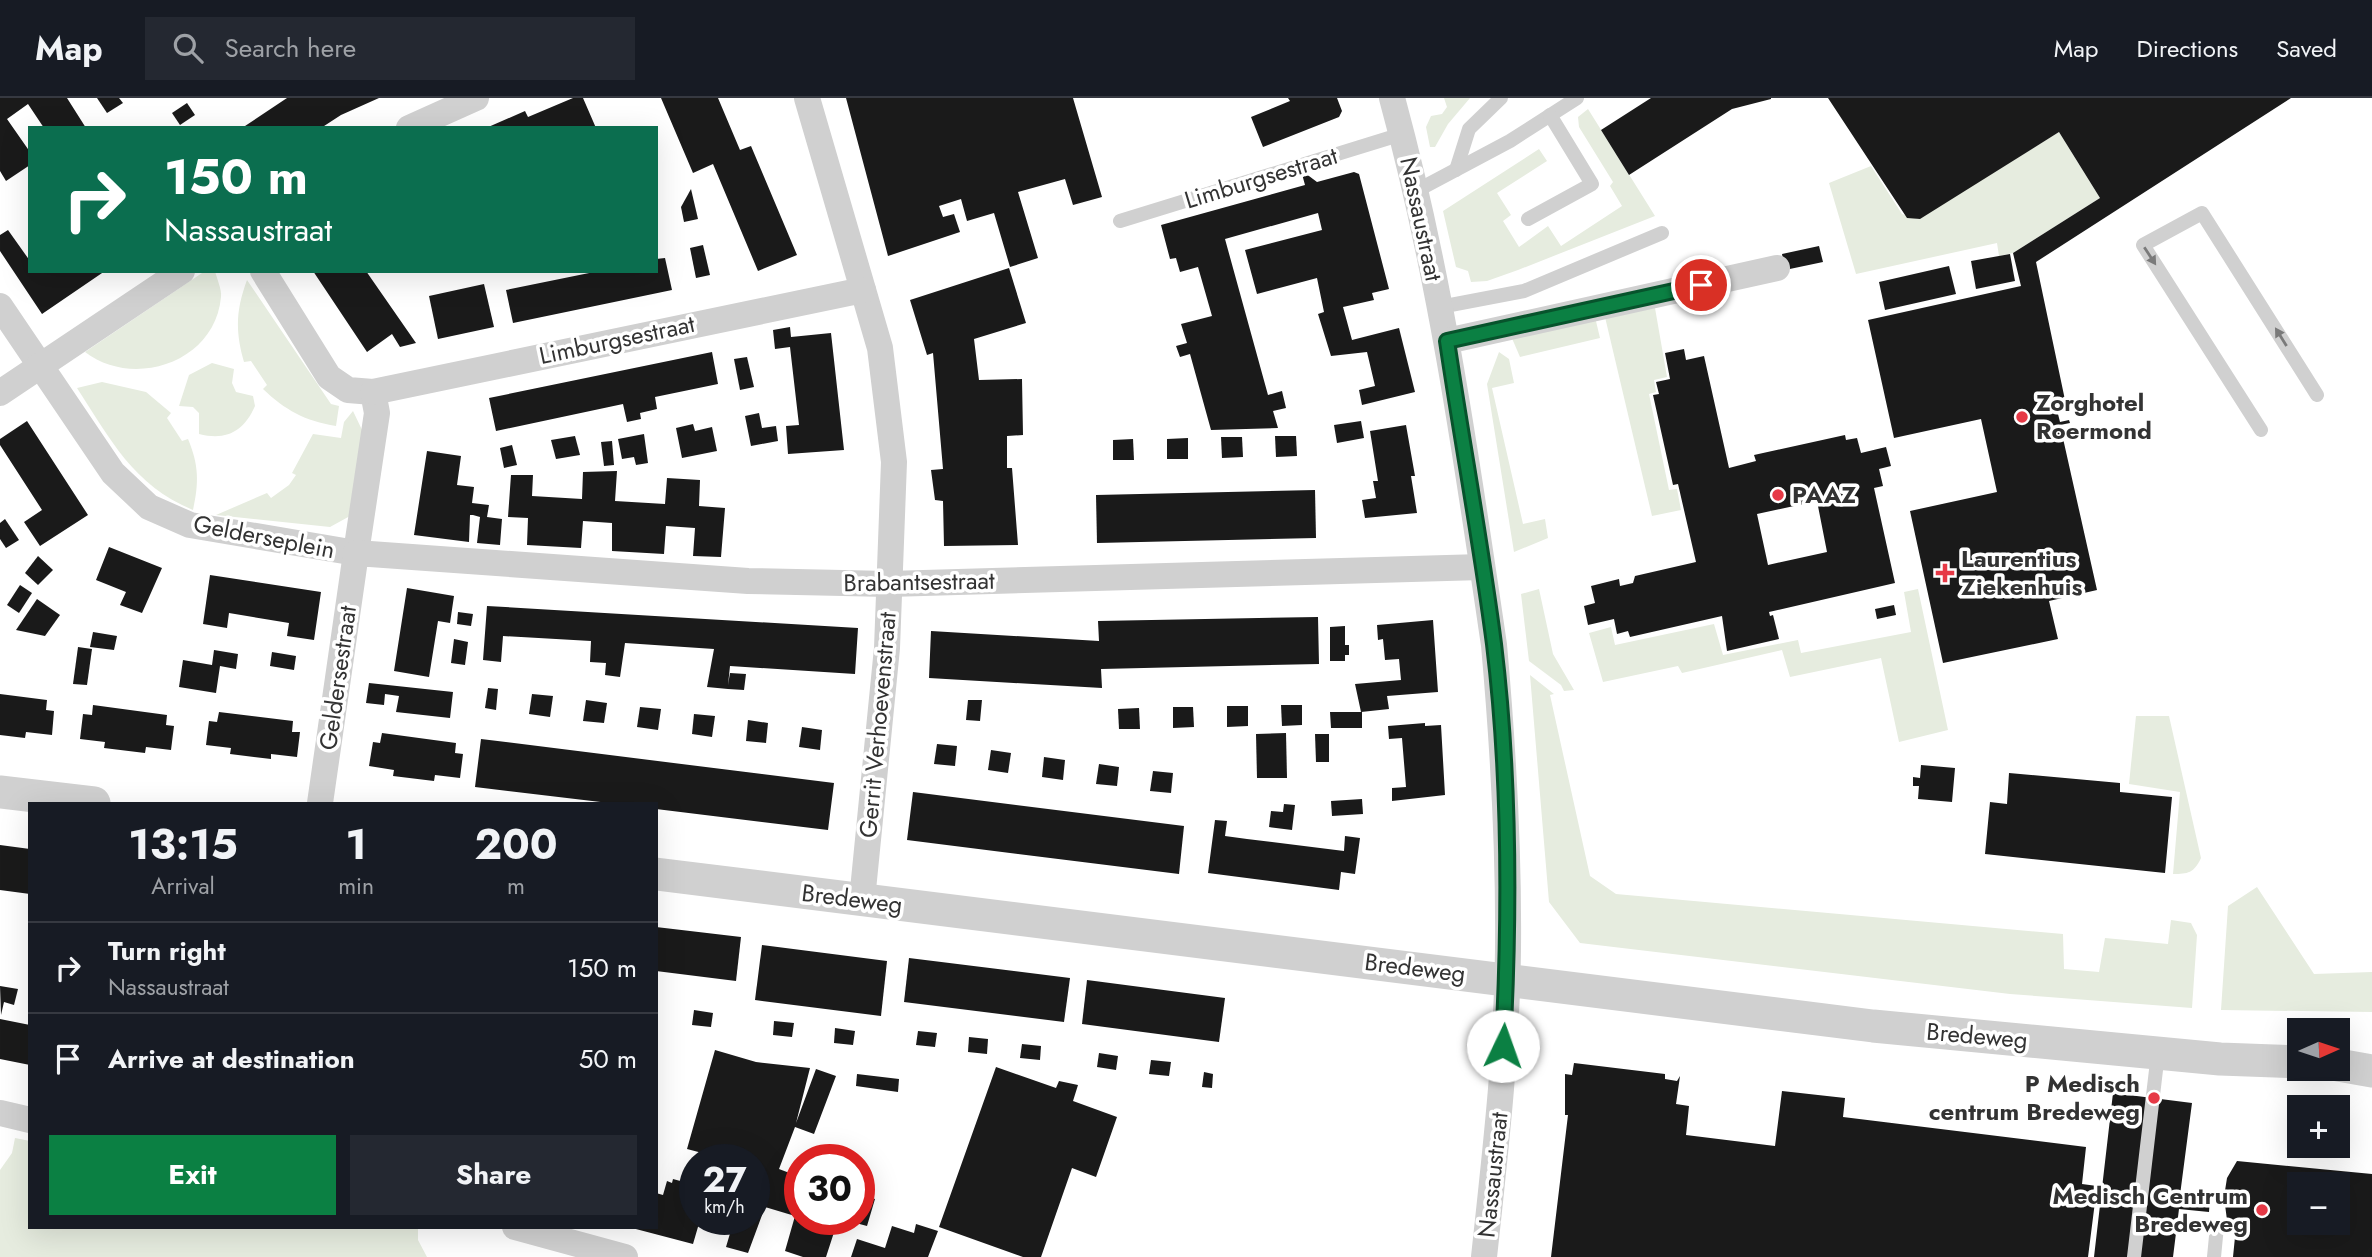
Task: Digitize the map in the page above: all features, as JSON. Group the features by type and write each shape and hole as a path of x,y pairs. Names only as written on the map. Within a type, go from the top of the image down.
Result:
{"street":[{"path":"414,126 476,98"},
{"name":"Gerrit Verhoevenstraat","path":"807,98 880,348 894,462 887,648 862,900"},
{"name":"Nassaustraat","path":"1392,98 1416,191 1447,341 1494,645 1502,749 1507,979 1501,1091 1484,1257"},
{"path":"1447,341 1777,268"},
{"path":"0,393 179,273"},
{"path":"264,273 328,377 348,390 373,391"},
{"name":"Limburgsestraat","path":"373,391 863,290"},
{"name":"Gelderseplein","path":"0,306 113,473 149,507 190,525 356,554 377,413 373,391"},
{"name":"Brabantsestraat","path":"356,554 748,580 889,584 1482,567"},
{"name":"Geldersestraat","path":"320,802 356,554"},
{"path":"0,792 85,802"},
{"name":"Bredeweg","path":"658,874 1873,1026 2158,1053 2287,1061"},
{"path":"2350,1063 2372,1060"},
{"path":"2350,1066 2372,1071"},
{"path":"0,1114 28,1120"},
{"path":"521,1229 625,1257"}],"lane":[{"path":"1456,170 1469,129 1501,98"},
{"path":"1416,191 1577,98"},
{"path":"1528,219 1592,184 1550,116"},
{"name":"Limburgsestraat","path":"1120,221 1402,134"},
{"path":"2261,430 2143,245 2202,213 2317,395"},
{"path":"1440,307 1524,291 1662,233"},
{"path":"2134,1257 2158,1053"},
{"path":"2214,1257 2217,1226"}],"shaded area":[{"path":"1444,98 1470,98 1448,124 1435,147 1430,147 1426,127 1431,116 1442,114 1447,107"},
{"path":"1588,109 1655,216 1518,270 1487,281 1471,282 1468,271 1456,267 1443,211 1539,149 1547,161 1497,193 1511,215 1503,221 1519,247 1548,226 1561,246 1622,206 1610,186 1613,182 1579,127 1578,117"},
{"path":"2059,132 2100,198 2013,253 1999,256 1997,243 1856,274 1829,183 1871,166 1902,214 1918,219"},
{"path":"202,273 216,273 221,297 215,320 204,339 188,353 169,363 148,368 126,368 104,363 85,352"},
{"path":"247,280 331,404 339,406 336,426 305,418 279,403 263,389 267,385 251,361 244,362 238,321"},
{"path":"1655,308 1667,377 1654,380 1656,392 1649,394 1669,490 1677,489 1681,510 1652,516 1605,317"},
{"path":"1595,317 1600,338 1520,357 1511,336"},
{"path":"1499,352 1509,359 1514,383 1492,388 1523,524 1545,519 1548,538 1514,552 1487,384"},
{"path":"212,363 234,369 232,383 236,392 253,396 255,406 240,428 226,435 199,434 199,413 193,407 179,406 189,375"},
{"path":"102,382 146,392 171,413 167,418 182,441 188,439 194,457 197,483 193,510 154,488 113,443 77,388"},
{"path":"353,411 363,432 350,516 330,527 216,515 267,493 271,498 289,485 296,475 292,473 313,434 341,438 344,422"},
{"path":"1539,589 1553,654 1574,690 1564,691 1561,685 1529,661 1521,594"},
{"path":"1918,589 1948,730 1899,742 1881,658 1790,677 1782,650 1682,673 1678,666 1603,682 1589,633 1611,627 1615,645 1714,624 1723,655 1798,640 1801,653 1911,632 1904,592"},
{"path":"1530,675 1554,694 1550,695 1590,876 1616,894 2063,934 2064,969 2099,972 2105,938 2168,944 2171,920 2191,923 2197,935 2192,1008 2010,994 1580,943 1549,902"},
{"path":"2136,716 2169,716 2201,858 2196,867 2187,873 2173,874 2180,792 2129,784"},
{"path":"2257,887 2314,974 2372,972 2372,1012 2221,1010 2228,906"},
{"path":"15,1138 28,1141 28,1229 418,1229 418,1240 427,1257 0,1257 0,1170 12,1153"}],"building":[{"path":"0,98 67,98 85,126 43,126 28,104 7,119 28,149 28,166 6,181 0,171"},
{"path":"97,98 119,98 123,103 107,113"},
{"path":"287,98 379,98 341,115 324,126 245,126"},
{"path":"573,98 583,98 595,126 491,126 525,111 528,117"},
{"path":"661,98 718,98 740,150 751,146 797,255 758,271 713,164 693,173"},
{"path":"846,98 1073,98 1102,197 1073,205 1065,179 1018,192 1038,258 1010,267 994,213 967,221 961,199 939,206 943,217 954,214 960,232 888,256"},
{"path":"1288,98 1337,98 1342,111 1339,117 1263,147 1251,117 1290,101"},
{"path":"1651,98 1771,99 1732,109 1629,175 1601,130"},
{"path":"1828,98 2291,98 2036,262 2065,400 2055,402 2060,422 2069,420 2070,423 2060,425 2097,590 2049,601 2058,639 1943,663 1910,511 1997,492 1981,419 1894,438 1868,320 2021,286 2013,253 2100,198 2059,132 1920,219 1907,218"},
{"path":"187,103 195,115 180,125 172,113"},
{"path":"1354,172 1359,174 1389,289 1372,293 1374,300 1343,307 1352,340 1399,328 1415,392 1362,405 1359,390 1375,386 1367,352 1331,356 1318,314 1324,312 1317,278 1257,294 1245,250 1322,230 1318,213 1225,239 1268,395 1282,391 1286,408 1273,411 1278,428 1211,430 1190,354 1180,357 1176,346 1187,343 1181,324 1212,316 1198,267 1180,272 1176,258 1170,259 1161,225 1305,185 1302,174 1305,173 1317,182"},
{"path":"691,189 698,219 684,222 681,207"},
{"path":"8,230 28,258 28,273 102,273 42,314 0,251 0,235"},
{"path":"703,245 710,275 696,278 690,248"},
{"path":"1819,246 1823,262 1785,270 1782,254"},
{"path":"2010,254 2015,281 1976,289 1971,261"},
{"path":"665,258 672,290 513,323 506,290 589,273 658,273 658,259"},
{"path":"1949,266 1956,294 1885,310 1879,282"},
{"path":"1009,268 1026,323 974,339 979,380 1022,379 1023,435 1007,436 1007,468 1012,468 1018,545 944,546 943,501 935,500 931,470 943,469 933,353 927,355 910,300"},
{"path":"314,273 367,273 416,343 400,347 392,334 367,352"},
{"path":"484,284 494,327 438,339 429,296"},
{"path":"790,327 791,337 831,333 844,450 788,454 786,426 799,425 790,347 775,349 773,330"},
{"name":"PAAZ","path":"1684,349 1686,360 1704,356 1729,468 1756,461 1754,455 1845,435 1846,440 1857,438 1861,453 1886,447 1891,466 1879,469 1883,486 1874,488 1895,583 1769,612 1770,616 1773,615 1779,639 1727,651 1722,616 1630,637 1628,631 1617,634 1614,619 1588,625 1584,606 1595,603 1591,586 1619,579 1620,586 1633,583 1635,576 1696,562 1678,484 1673,485 1653,395 1659,394 1656,382 1670,379 1665,353","holes":["1817,501 1827,552 1768,565 1757,514"]},
{"path":"712,352 718,384 655,397 657,409 640,413 641,419 627,422 623,404 496,431 489,398"},
{"path":"747,357 754,387 740,390 734,359"},
{"path":"759,413 762,428 776,426 778,441 751,446 745,416"},
{"path":"27,421 88,515 40,546 24,522 42,510 0,445 0,439"},
{"path":"1361,421 1364,438 1337,443 1334,425"},
{"path":"693,424 695,431 712,427 717,451 682,458 676,428"},
{"path":"1406,425 1415,476 1411,476 1417,513 1365,518 1362,500 1376,498 1373,481 1378,481 1370,431"},
{"path":"644,434 648,463 636,465 634,457 622,459 618,439"},
{"path":"575,436 580,455 556,459 551,440"},
{"path":"1275,436 1296,436 1297,456 1276,457"},
{"path":"1221,437 1242,437 1243,457 1222,458"},
{"path":"1188,438 1188,459 1167,459 1167,439"},
{"path":"1133,439 1134,460 1113,460 1113,440"},
{"path":"612,441 614,465 604,466 601,442"},
{"path":"512,445 517,465 504,468 500,448"},
{"path":"427,451 461,456 457,485 474,487 472,503 489,505 487,517 502,519 500,545 477,543 480,517 473,515 470,515 469,542 414,535"},
{"path":"617,471 615,501 665,504 667,478 700,480 699,506 725,508 721,557 693,556 695,528 666,526 664,554 612,551 612,523 583,521 581,548 527,545 528,518 508,517 511,475 533,475 532,496 582,499 583,472"},
{"path":"1315,490 1316,538 1097,543 1096,495"},
{"path":"5,519 19,540 6,548 0,539 0,523"},
{"path":"109,547 162,568 142,613 120,605 126,592 96,580"},
{"path":"38,556 53,570 38,585 25,573"},
{"path":"210,575 321,592 314,640 287,636 289,623 229,613 227,628 203,624"},
{"path":"20,585 32,593 19,613 7,605"},
{"path":"407,588 454,596 450,623 438,621 429,677 394,671"},
{"path":"37,599 60,615 45,636 16,630"},
{"path":"1894,605 1896,615 1877,619 1875,609"},
{"path":"487,606 858,628 855,674 730,666 728,685 730,673 746,674 744,690 707,687 714,649 625,643 620,677 605,675 606,663 590,662 591,641 503,636 501,662 483,660"},
{"path":"458,612 473,614 471,626 457,624"},
{"path":"1318,617 1319,664 1101,669 1102,688 929,678 931,631 1099,641 1098,621"},
{"path":"1433,620 1438,692 1387,696 1389,709 1361,712 1355,684 1401,680 1399,659 1385,660 1383,639 1378,640 1377,625"},
{"path":"1345,626 1345,645 1349,645 1349,655 1345,655 1345,661 1330,661 1330,627"},
{"path":"93,632 117,636 114,650 90,647"},
{"path":"454,639 468,642 465,665 451,663"},
{"path":"78,647 92,649 87,685 73,684"},
{"path":"214,650 238,654 236,669 220,666 216,693 179,687 183,660 212,665"},
{"path":"272,652 296,656 294,670 270,666"},
{"path":"369,683 453,692 450,718 396,712 399,696 385,694 384,705 366,703"},
{"path":"488,688 498,689 496,710 485,708"},
{"path":"0,694 47,700 46,710 54,711 52,735 26,732 25,738 0,735"},
{"path":"532,694 553,696 550,717 529,714"},
{"path":"586,700 607,703 604,723 583,721"},
{"path":"968,700 982,700 980,721 966,720"},
{"path":"93,705 167,715 166,725 174,726 171,750 146,747 145,753 104,748 105,742 80,739 83,714 92,715"},
{"path":"1281,705 1302,705 1302,725 1282,726"},
{"path":"1227,706 1248,706 1248,726 1227,727"},
{"path":"640,707 661,709 658,730 637,727"},
{"path":"1173,707 1193,707 1194,727 1173,728"},
{"path":"1139,708 1140,729 1119,729 1118,709"},
{"path":"219,712 293,721 292,732 300,732 297,757 271,754 271,759 230,754 231,748 206,745 209,721 217,722"},
{"path":"1330,712 1362,712 1362,728 1331,728"},
{"path":"694,714 715,716 712,737 692,734"},
{"path":"748,720 768,723 766,743 746,741"},
{"path":"1425,723 1425,726 1441,725 1445,795 1392,801 1392,788 1406,787 1402,738 1389,739 1388,726"},
{"path":"802,727 822,730 820,750 799,747"},
{"path":"382,733 456,743 455,753 463,754 460,778 435,775 434,781 393,776 394,770 369,766 373,742 380,743"},
{"path":"1286,733 1287,778 1257,778 1256,734"},
{"path":"1315,734 1329,734 1329,762 1316,762"},
{"path":"481,739 834,783 828,830 658,809 658,802 601,802 475,787"},
{"path":"937,744 957,746 955,766 934,764"},
{"path":"991,750 1011,753 1008,773 988,770"},
{"path":"1044,757 1065,760 1063,780 1042,777"},
{"path":"1099,764 1119,767 1117,786 1096,784"},
{"path":"1921,765 1955,768 1952,802 1918,799 1919,786 1913,786 1913,777 1920,778"},
{"path":"1153,771 1173,773 1171,793 1150,791"},
{"path":"2009,773 2120,783 2120,792 2172,797 2165,873 1985,854 1990,802 2007,804"},
{"path":"913,792 1184,826 1179,874 907,840"},
{"path":"1362,799 1363,814 1332,816 1331,801"},
{"path":"1284,804 1295,805 1292,830 1269,827 1271,811 1283,812"},
{"path":"1215,820 1227,821 1225,836 1247,839 1344,851 1345,836 1360,838 1355,874 1341,872 1339,890 1208,873"},
{"path":"0,845 28,849 28,894 0,890"},
{"path":"658,927 741,937 736,981 658,971"},
{"path":"762,945 887,961 881,1016 755,1000"},
{"path":"909,958 1070,978 1064,1022 904,1002"},
{"path":"1087,980 1225,998 1219,1042 1082,1024"},
{"path":"0,986 18,989 14,1005 4,1002 1,1015"},
{"path":"694,1010 713,1013 711,1027 692,1025"},
{"path":"0,1019 28,1025 28,1065 0,1059"},
{"path":"774,1021 794,1023 792,1037 773,1035"},
{"path":"835,1028 855,1031 853,1045 834,1043"},
{"path":"918,1031 937,1033 935,1047 916,1045"},
{"path":"969,1037 988,1039 987,1054 968,1052"},
{"path":"1022,1044 1041,1046 1040,1060 1020,1058"},
{"path":"715,1050 756,1062 810,1068 796,1123 816,1069 836,1076 814,1134 795,1127 789,1144 784,1144 784,1156 779,1169 784,1171 784,1213 770,1208 770,1144 688,1144"},
{"path":"1099,1053 1118,1056 1116,1070 1097,1067"},
{"path":"1151,1060 1171,1062 1169,1076 1149,1074"},
{"path":"1574,1063 1665,1074 1665,1079 1677,1081 1680,1076 1676,1104 1689,1106 1686,1135 1775,1146 1782,1091 1845,1098 1843,1117 2086,1147 2082,1184 2097,1186 2088,1257 1551,1257 1568,1115 1565,1115 1565,1074 1572,1075"},
{"path":"996,1067 1056,1088 1059,1081 1078,1085 1073,1101 1117,1117 1096,1177 1072,1168 1041,1257 1023,1257 939,1227"},
{"path":"1204,1072 1213,1074 1212,1088 1202,1087"},
{"path":"857,1074 899,1079 898,1092 856,1086"},
{"path":"2113,1093 2192,1103 2180,1195 2210,1198 2209,1212 2179,1209 2173,1257 2094,1257"},
{"name":"Medisch Centrum Bredeweg","path":"2237,1161 2372,1174 2372,1257 2233,1257 2236,1227 2231,1226 2227,1220 2224,1197 2227,1178"},
{"path":"673,1179 679,1181 679,1235 696,1235 693,1244 636,1229 658,1229 658,1194 663,1195 667,1181 672,1183"},
{"path":"916,1224 938,1231 928,1257 851,1257 857,1239 885,1248 892,1226 914,1233"},
{"path":"730,1235 755,1235 748,1253 726,1247"},
{"path":"790,1235 833,1235 826,1257 803,1257 785,1251"}],"place":[{"name":"Zorghotel Roermond","path":"2022,417"},
{"name":"PAAZ","path":"1778,495"},
{"name":"Laurentius Ziekenhuis","path":"1945,573"},
{"name":"P Medisch centrum Bredeweg","path":"2154,1098"},
{"name":"Medisch Centrum Bredeweg","path":"2262,1210"}],"route":[{"path":"1503,1046 1508,948 1498,690 1494,645 1447,341 1701,285"}]}
